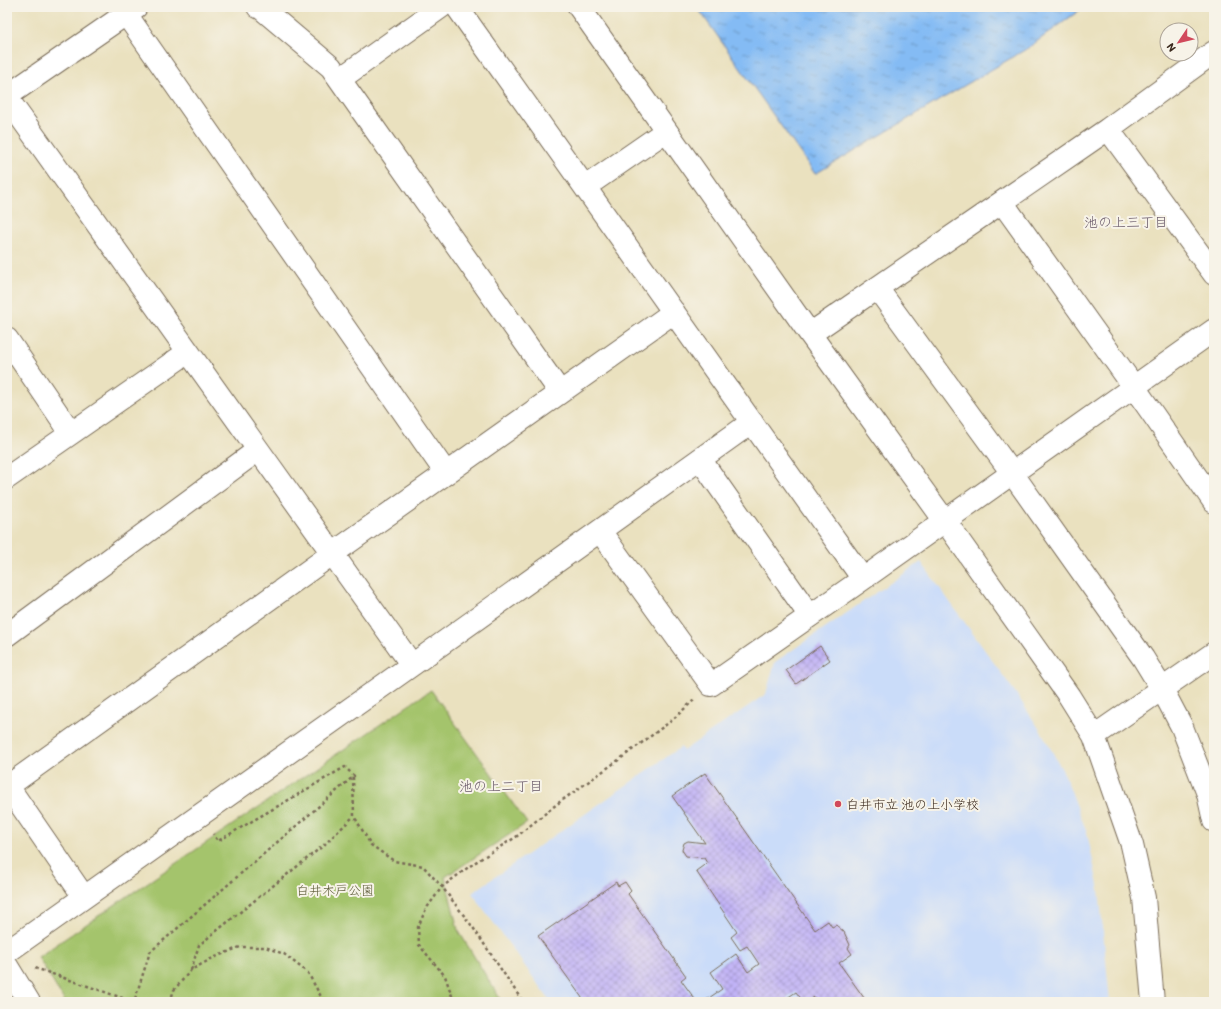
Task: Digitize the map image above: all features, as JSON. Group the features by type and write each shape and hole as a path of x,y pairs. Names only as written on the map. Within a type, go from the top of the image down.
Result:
{"street":[{"path":"258,7 331,67 560,392"},
{"path":"340,79 441,7"},
{"path":"458,7 863,579"},
{"path":"579,7 810,334 1069,696 1094,736 1132,845 1144,898 1153,1002"},
{"path":"412,666 7,97 131,11 446,473"},
{"path":"810,334 1108,129 1214,52"},
{"path":"1108,129 1214,274"},
{"path":"585,187 666,131"},
{"path":"1002,202 1214,502"},
{"path":"877,288 1012,473 1143,658 1162,689 1184,733 1208,794 1214,820"},
{"path":"84,897 7,785 674,312"},
{"path":"600,532 711,685 1214,330"},
{"path":"7,340 72,433"},
{"path":"7,478 188,352"},
{"path":"7,952 412,666 752,422"},
{"path":"7,635 258,450"},
{"path":"700,459 810,616"},
{"path":"1094,736 1214,653"},
{"path":"7,966 29,1002"}],"path":[{"path":"450,1002 452,996 445,976 420,945 418,927 426,908 442,888 474,864 516,837 557,804 671,721 711,685"},
{"path":"200,815 218,841 345,767 353,777 354,816 371,845 394,861 423,866 472,926 523,1002"},
{"path":"29,966 134,1002 150,952 353,777"},
{"path":"191,970 199,945 324,845 354,816"},
{"path":"170,1002 174,990 191,970 213,958 240,947 265,947 284,954 308,973 324,1002"}],"shaded area":[{"name":"白井市立 池の上小学校","path":"921,562 1015,692 1042,733 1065,775 1087,833 1099,890 1110,1002 551,1002 472,893 681,747 683,751 766,694 775,662"}],"green space":[{"name":"白井木戸公園","path":"431,690 527,823 445,877 458,930 502,1002 65,1002 38,957"}],"water":[{"path":"697,7 1084,7 1028,48 815,174"}],"building":[{"path":"820,646 830,660 796,684 786,670"},
{"path":"705,773 815,930 828,921 832,927 836,925 844,932 850,945 848,948 852,954 839,963 867,1002 818,1002 814,997 807,1002 799,1002 802,1000 796,992 787,998 790,1002 703,1002 722,989 711,972 736,954 748,972 759,964 747,946 740,950 731,937 737,932 696,871 707,863 704,858 686,856 682,850 684,843 688,841 705,843 672,796"},
{"path":"616,882 618,886 625,882 631,891 628,894 686,976 681,980 697,1002 585,1002 538,936"}],"place":[{"name":"白井市立 池の上小学校","path":"838,804"}],"district":[{"name":"池の上三丁目","path":"1126,222"},
{"name":"池の上二丁目","path":"501,786"}]}
